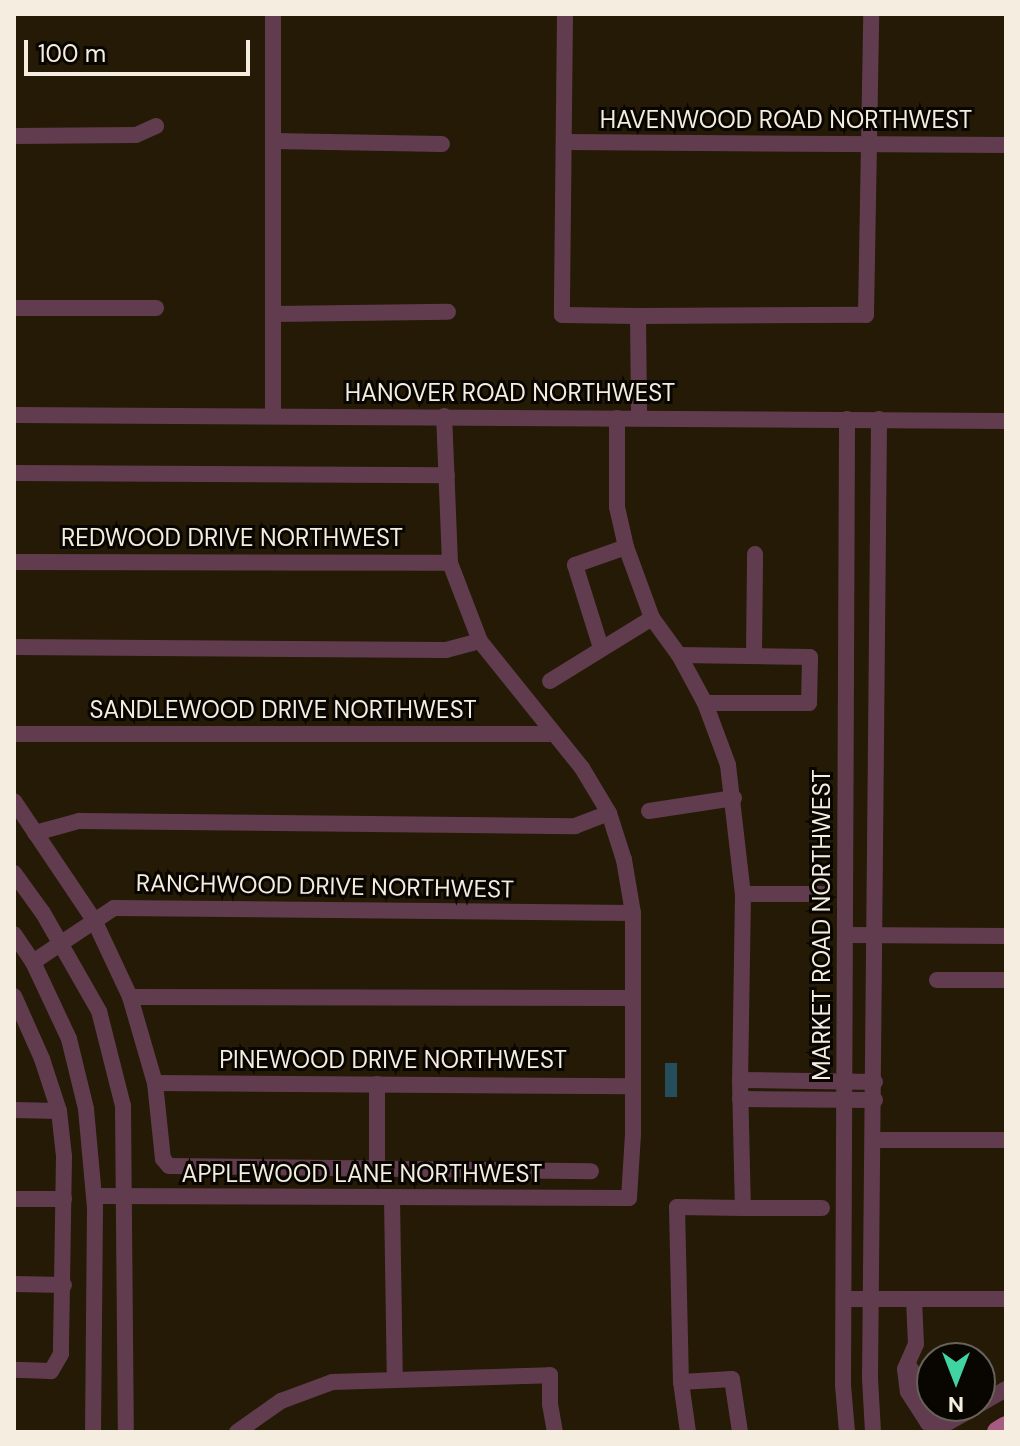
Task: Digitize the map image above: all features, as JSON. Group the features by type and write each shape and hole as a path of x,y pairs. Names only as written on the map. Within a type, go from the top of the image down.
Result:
{"main road":[{"path":"998,1432 1006,1427"}],"street":[{"path":"273,14 273,415"},
{"path":"565,14 562,315 638,316 866,315 871,14"},
{"path":"14,136 136,135 156,126"},
{"path":"273,141 442,144"},
{"name":"HAVENWOOD ROAD NORTHWEST","path":"565,142 1006,145"},
{"path":"14,308 156,308"},
{"path":"273,314 448,312"},
{"path":"638,316 639,418"},
{"name":"HANOVER ROAD NORTHWEST","path":"14,415 1006,421"},
{"path":"444,416 450,563 480,641 582,768 609,813 624,860 633,913 631,1086"},
{"path":"617,418 617,507 626,547 652,618 679,655 705,703 728,765 734,798 743,894 740,1080 743,1208"},
{"name":"MARKET ROAD NORTHWEST","path":"847,419 844,1299 847,1432"},
{"path":"873,1432 870,1416 875,1140 879,419"},
{"path":"14,473 447,475"},
{"path":"601,648 575,565 626,547"},
{"path":"754,656 755,554"},
{"name":"REDWOOD DRIVE NORTHWEST","path":"14,562 450,563"},
{"path":"550,681 652,618"},
{"path":"14,647 446,650 480,641"},
{"path":"679,655 810,657 809,703 705,703"},
{"name":"SANDLEWOOD DRIVE NORTHWEST","path":"14,734 553,734"},
{"path":"649,811 734,798"},
{"path":"14,801 94,920 130,997 155,1083 163,1159 169,1166 591,1171"},
{"path":"35,833 79,821 575,826 609,813"},
{"path":"14,873 61,942 99,1011 123,1106 126,1432"},
{"path":"743,894 822,894"},
{"name":"RANCHWOOD DRIVE NORTHWEST","path":"33,962 114,908 633,913"},
{"path":"14,934 33,962 69,1039 86,1109 94,1196 93,1432"},
{"path":"846,935 1006,936"},
{"path":"937,980 1006,980"},
{"path":"14,996 18,1015 59,1111 64,1199 61,1354 51,1371 14,1370"},
{"path":"130,997 632,998"},
{"path":"740,1080 875,1082"},
{"name":"PINEWOOD DRIVE NORTHWEST","path":"155,1083 631,1086"},
{"path":"377,1084 377,1170"},
{"name":"APPLEWOOD LANE NORTHWEST","path":"94,1196 629,1198 631,1086"},
{"path":"740,1099 875,1100"},
{"path":"14,1110 59,1111"},
{"path":"875,1140 1006,1140"},
{"path":"392,1198 395,1380"},
{"path":"14,1199 64,1199"},
{"path":"688,1432 681,1382 677,1207 822,1208"},
{"path":"14,1284 64,1285"},
{"path":"844,1299 1006,1299"},
{"path":"914,1299 913,1352 905,1369 908,1392 916,1404"},
{"path":"237,1432 281,1401 332,1382 550,1375 550,1404 555,1432"},
{"path":"681,1382 732,1379 740,1432"},
{"path":"927,1422 949,1422"}],"water":[{"path":"665,1063 677,1063 677,1097 665,1097"}]}
